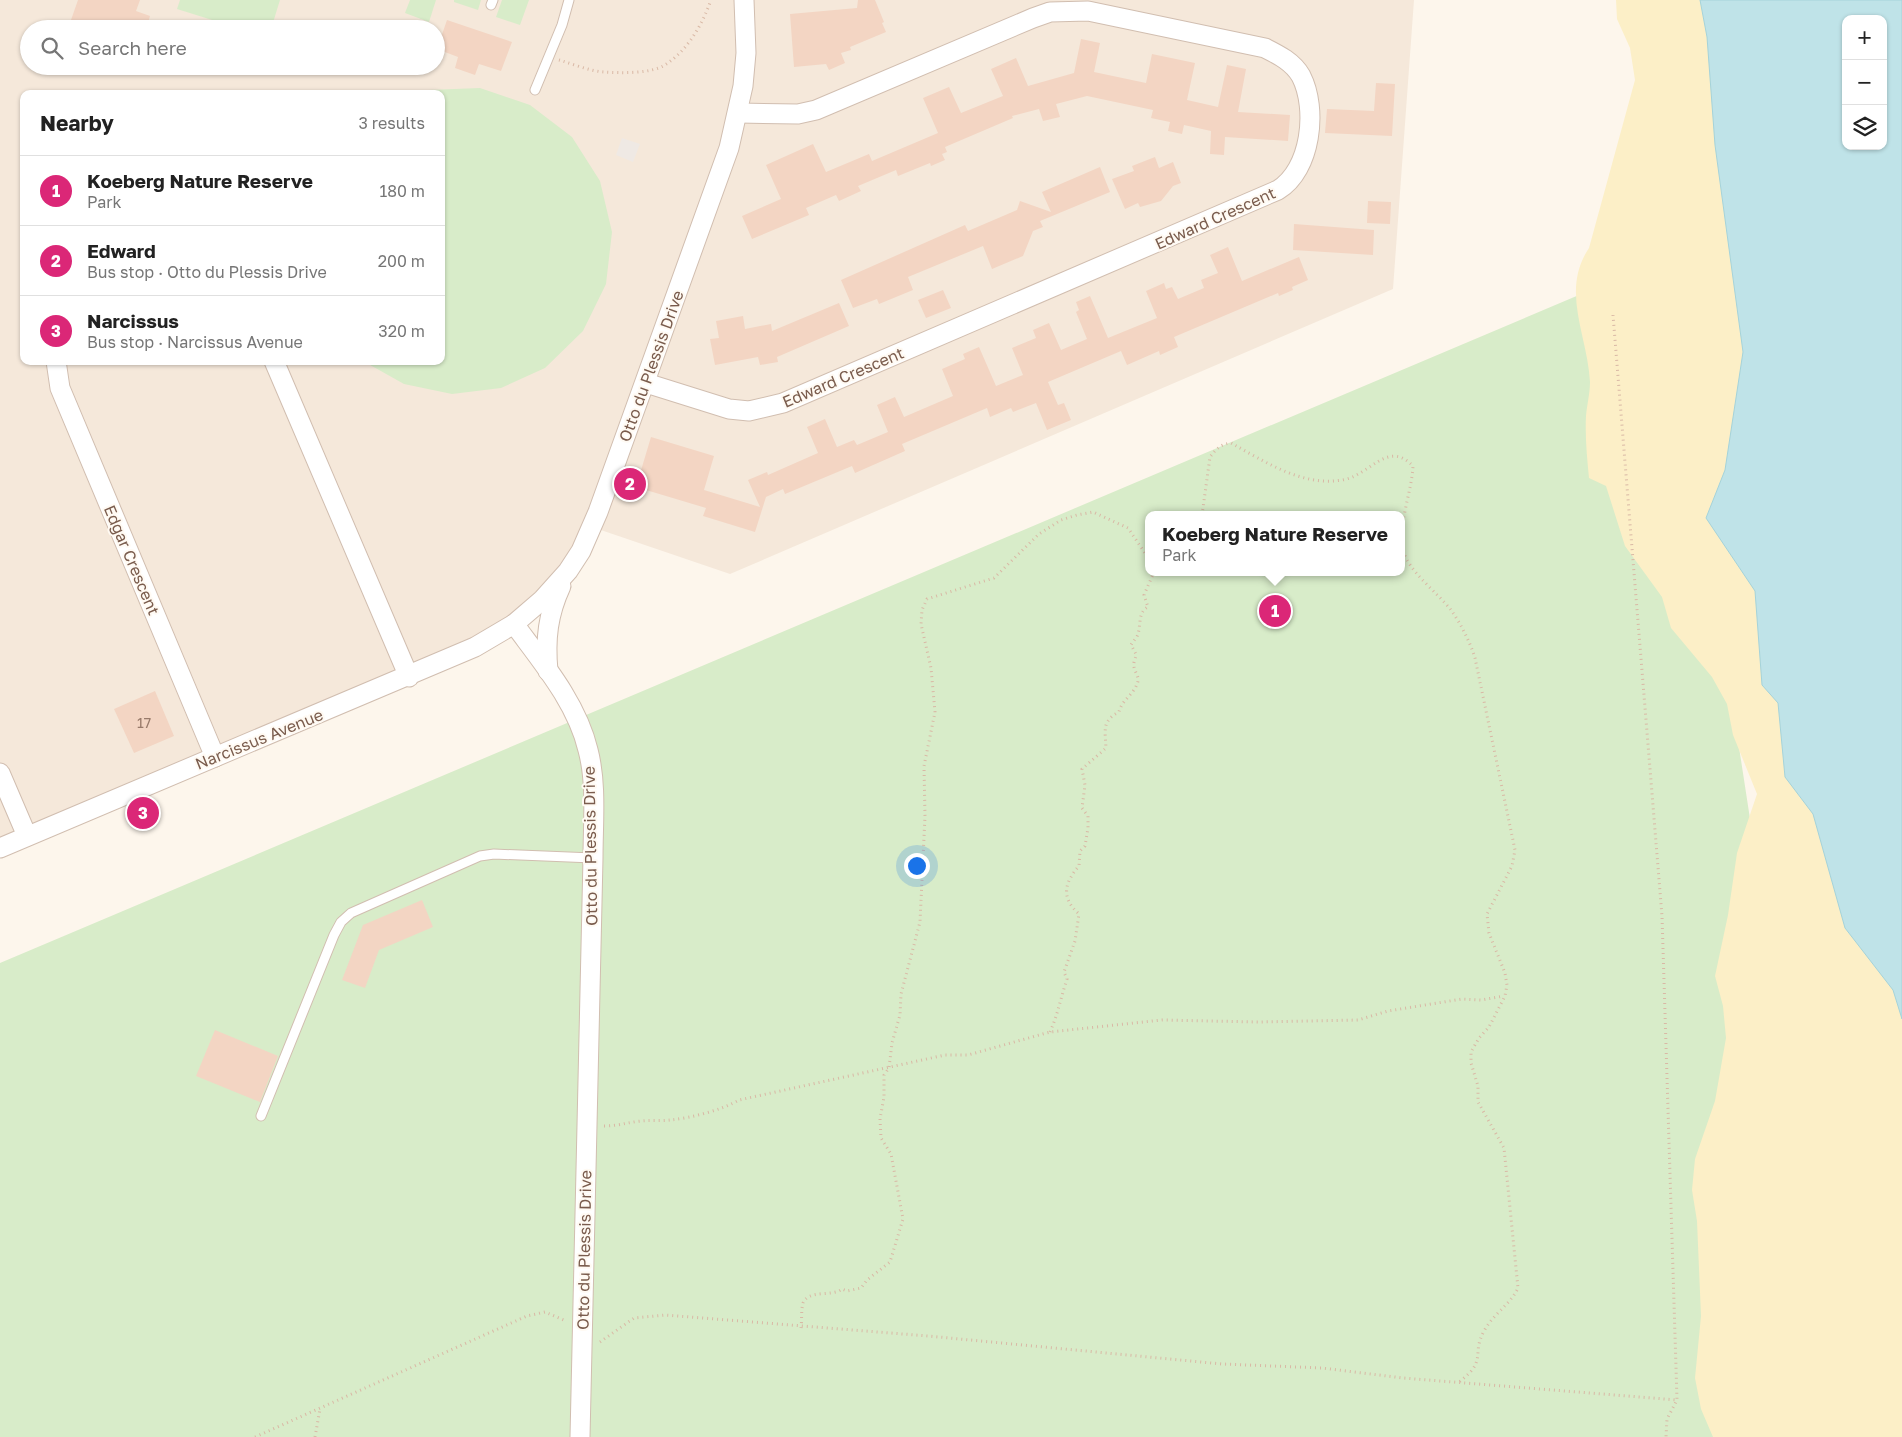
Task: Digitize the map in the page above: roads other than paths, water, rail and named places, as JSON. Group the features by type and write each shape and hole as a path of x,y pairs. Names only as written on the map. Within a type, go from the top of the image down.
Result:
{"street":[{"name":"Otto du Plessis Drive","path":"580,1437 593,797 588,750 568,702 514,624 542,600 568,571 581,551 598,512 646,383 729,148 738,113 746,53 744,0"},
{"name":"Edward Crescent","path":"646,383 729,409 749,411 783,404 1278,190 1288,184 1300,169 1307,149 1308,134 1306,88 1292,65 1280,55 1265,48 1088,11 1050,12 1033,18 816,110 782,115 738,113"},
{"name":"Edgar Crescent","path":"57,365 60,388 215,756"},
{"path":"276,365 409,677"},
{"path":"548,672 547,631 550,614 568,571"},
{"name":"Narcissus Avenue","path":"0,848 215,756 409,677 475,647 514,624"},
{"path":"0,773 27,836"}],"lane":[{"path":"535,90 562,25 568,0"},
{"path":"261,1116 334,936 341,922 351,913 374,900 480,856 494,854 593,858"}],"water":[{"path":"1700,0 1902,0 1902,1019 1893,990 1845,928 1813,814 1785,777 1778,703 1762,685 1755,591 1706,518 1725,470 1743,352 1715,145 1707,37"}],"place":[{"name":"Edward","path":"630,484"},
{"name":"Koeberg Nature Reserve","path":"1275,611"},
{"name":"Narcissus","path":"143,813"}]}
